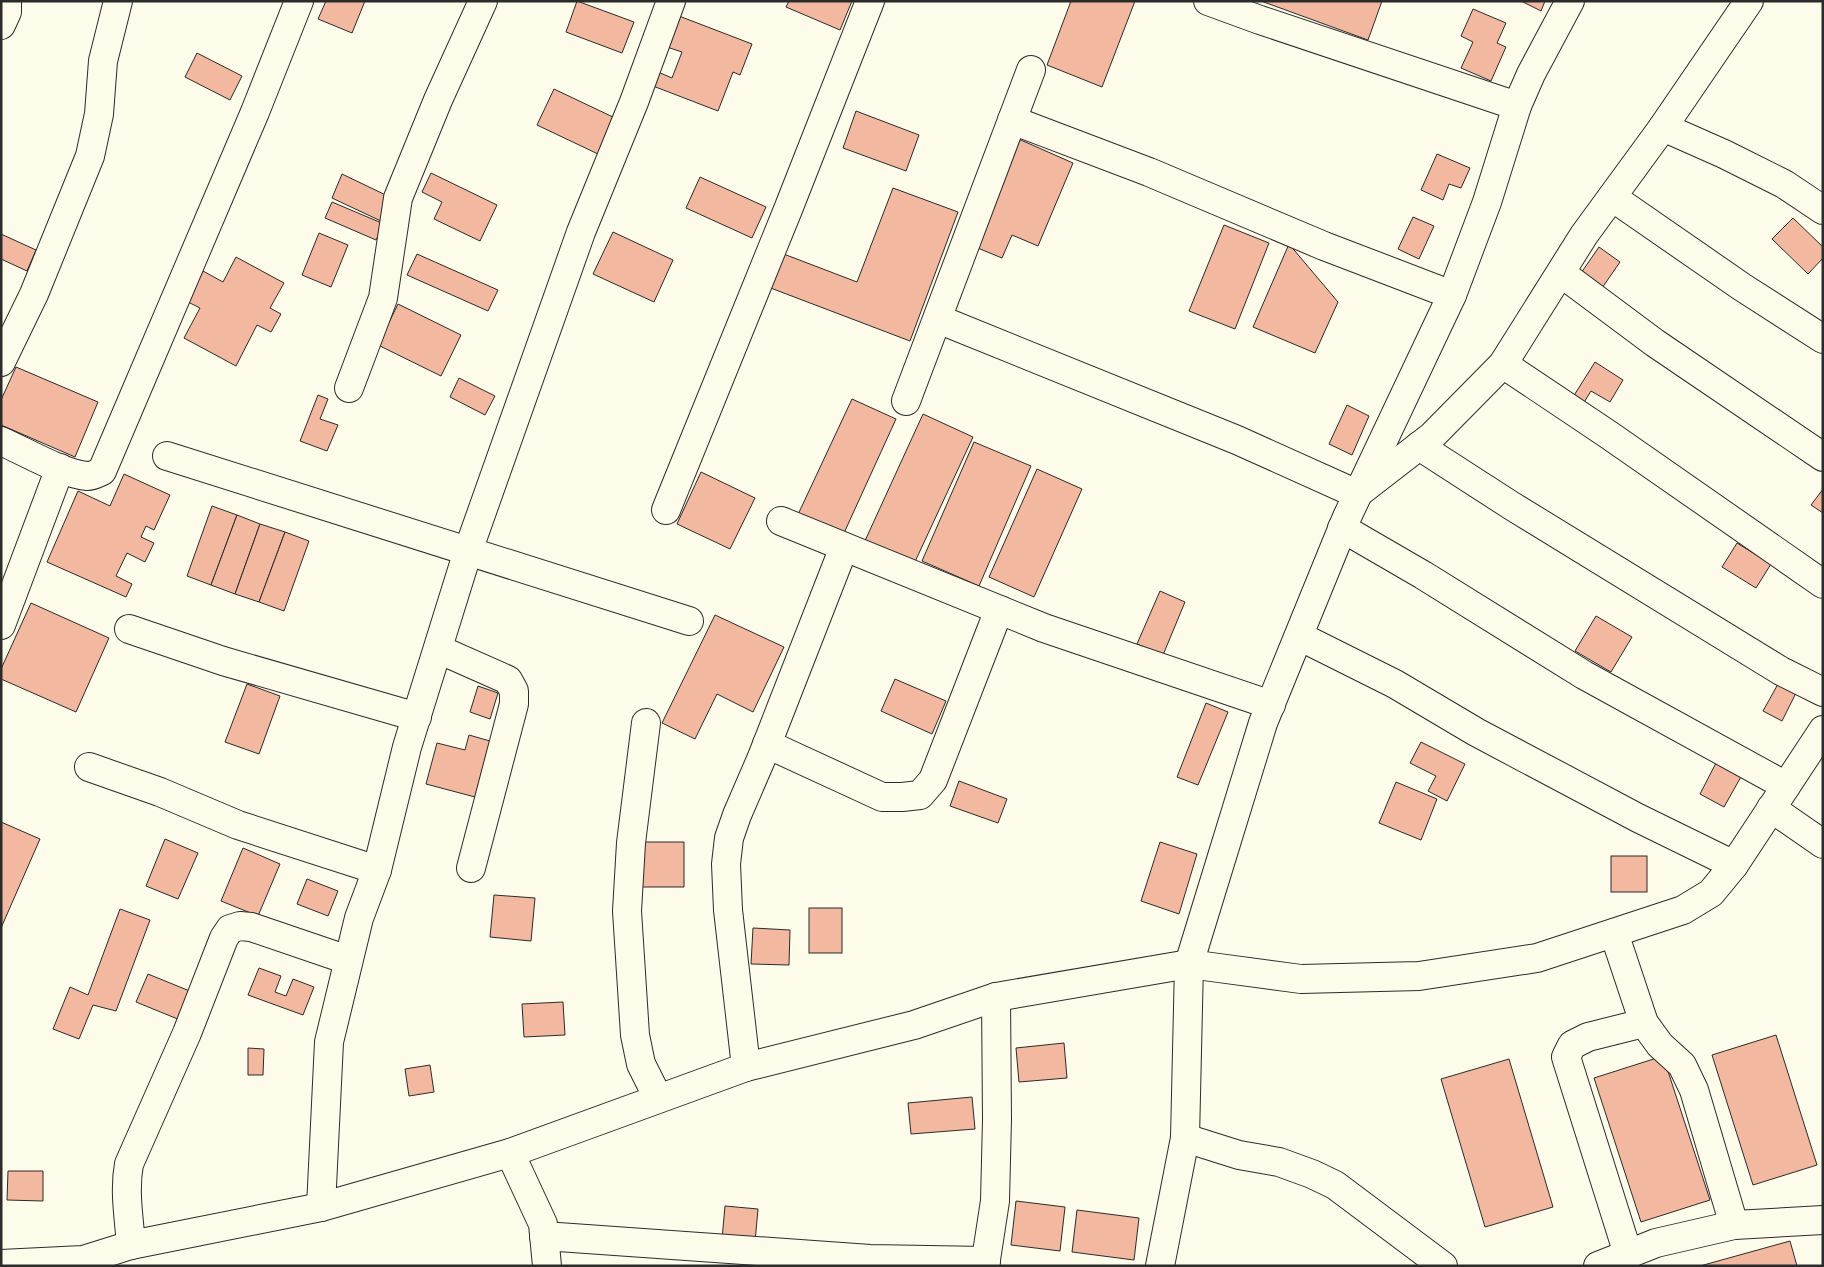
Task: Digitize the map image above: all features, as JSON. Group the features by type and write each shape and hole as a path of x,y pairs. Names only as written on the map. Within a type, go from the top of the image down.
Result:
{"street":[{"path":"1,25 7,12 7,1"},
{"path":"1,362 34,294 90,156 99,114 103,61 118,1"},
{"path":"1,441 60,468 84,476 93,476 102,471 247,130 299,1"},
{"path":"349,388 383,298 398,198 438,100 483,1"},
{"path":"321,1207 329,1042 358,918 377,870 407,747 468,551 581,232 634,102 671,1"},
{"path":"666,510 870,1"},
{"path":"1208,1 1250,9 1517,106"},
{"path":"1160,1266 1185,1138 1189,964 1263,723 1357,494 1452,295 1487,202 1517,106 1531,74 1570,1"},
{"path":"1357,494 1432,436 1503,364 1584,235 1663,127 1749,1"},
{"path":"906,401 1031,70"},
{"path":"1012,120 1149,172 1324,246 1452,295"},
{"path":"1663,127 1724,154 1784,184 1823,210"},
{"path":"1612,197 1742,287 1823,339"},
{"path":"1561,273 1655,343 1823,458"},
{"path":"938,319 1236,440 1357,494"},
{"path":"1503,364 1609,435 1823,584"},
{"path":"1419,446 1512,506 1781,671 1823,692"},
{"path":"167,456 689,621"},
{"path":"1,625 60,468"},
{"path":"782,521 1000,610 1079,640 1271,705"},
{"path":"1342,528 1422,575 1778,797 1823,844"},
{"path":"746,1067 728,910 726,864 729,838 736,815 767,744 844,547"},
{"path":"767,744 882,797 902,797 920,794 933,780 1000,610"},
{"path":"129,629 240,666 417,717"},
{"path":"1299,636 1395,684 1476,732 1629,814 1734,864"},
{"path":"438,649 508,680 514,691 514,704 471,868"},
{"path":"646,723 631,843 627,911 635,1036 641,1064 658,1098"},
{"path":"1,1264 84,1263 132,1245 321,1207 510,1153 746,1067 914,1025 996,997 1189,964 1301,978 1419,976 1537,958 1683,910 1711,893 1734,864 1823,730"},
{"path":"89,767 160,792 238,826 377,870"},
{"path":"132,1245 126,1190 128,1164 187,1033 224,938 230,929 240,926 251,927 348,960"},
{"path":"1614,933 1644,1024 1660,1045 1682,1065 1694,1090 1734,1225"},
{"path":"544,1236 870,1259 985,1263 995,1201 997,1119 996,997"},
{"path":"1628,1254 1566,1057 1572,1045 1588,1037 1644,1024"},
{"path":"1185,1138 1239,1155 1279,1162 1312,1174 1335,1186 1443,1266"},
{"path":"510,1153 543,1224 547,1266"},
{"path":"1598,1266 1656,1244 1734,1225 1823,1220"}],"building":[{"path":"326,1 365,1 352,33 318,19"},
{"path":"577,1 634,22 622,53 566,32"},
{"path":"789,1 852,1 840,30 786,7"},
{"path":"1071,1 1135,1 1102,87 1047,65"},
{"path":"1261,1 1382,1 1368,40"},
{"path":"1521,1 1545,1 1541,11"},
{"path":"1473,9 1506,23 1497,43 1506,47 1491,81 1461,68 1473,42 1461,36"},
{"path":"679,16 752,44 740,75 733,72 718,111 653,86 658,72 672,78 682,52 667,47"},
{"path":"197,53 242,76 230,100 185,77"},
{"path":"554,89 615,118 598,154 537,125"},
{"path":"856,111 919,135 906,171 843,148"},
{"path":"1014,137 1073,163 1038,246 1012,235 1002,258 968,244"},
{"path":"1437,154 1470,168 1461,188 1449,184 1443,200 1421,190"},
{"path":"431,173 497,205 480,241 434,219 442,202 422,192"},
{"path":"342,174 394,199 383,222 332,198"},
{"path":"700,177 766,207 752,238 686,208"},
{"path":"893,188 958,212 910,341 768,287 781,253 857,282"},
{"path":"332,202 384,224 376,240 325,218"},
{"path":"1413,217 1434,226 1419,259 1398,249"},
{"path":"1793,218 1823,247 1823,258 1808,274 1772,239"},
{"path":"1224,225 1269,243 1235,329 1189,311"},
{"path":"613,232 673,260 654,302 593,274"},
{"path":"319,233 348,245 331,287 302,275"},
{"path":"1,234 36,250 27,271 1,259"},
{"path":"1289,244 1338,302 1315,353 1253,327"},
{"path":"1599,247 1620,262 1602,288 1581,273"},
{"path":"417,254 498,290 488,311 407,275"},
{"path":"236,257 284,283 270,308 281,314 271,332 257,325 236,366 184,338 200,308 186,301 203,271 223,282"},
{"path":"398,304 461,335 441,376 378,345"},
{"path":"1595,362 1623,380 1610,402 1591,391 1583,404 1573,397"},
{"path":"16,367 98,402 75,457 1,425 1,400"},
{"path":"459,378 495,396 485,415 450,397"},
{"path":"318,395 328,399 320,419 338,425 327,451 300,441"},
{"path":"852,399 896,419 839,544 794,523"},
{"path":"1347,405 1369,416 1352,455 1329,444"},
{"path":"923,414 973,437 913,566 864,543"},
{"path":"974,442 1031,466 979,586 922,561"},
{"path":"1037,469 1082,489 1034,597 989,577"},
{"path":"701,472 755,498 730,549 677,524"},
{"path":"124,474 170,495 154,530 146,526 141,537 154,543 145,562 127,553 116,576 132,584 126,597 47,562 78,491 110,506"},
{"path":"1823,489 1823,513 1811,505"},
{"path":"212,506 237,515 211,585 187,576"},
{"path":"237,515 260,524 235,594 211,585"},
{"path":"260,524 285,532 259,602 235,594"},
{"path":"285,532 309,541 284,611 259,602"},
{"path":"1737,543 1771,564 1756,588 1722,567"},
{"path":"1160,591 1185,602 1163,655 1137,644"},
{"path":"31,603 109,638 76,712 1,679 1,669"},
{"path":"715,615 784,647 753,712 717,694 695,739 662,723"},
{"path":"1596,616 1632,637 1611,672 1575,651"},
{"path":"895,679 946,701 932,734 881,711"},
{"path":"247,684 280,696 259,754 225,742"},
{"path":"1778,684 1796,693 1782,721 1763,711"},
{"path":"478,686 498,693 490,719 470,712"},
{"path":"1206,703 1228,712 1198,785 1177,777"},
{"path":"469,735 490,741 475,797 426,784 437,743 465,750"},
{"path":"1421,742 1465,764 1447,801 1428,791 1436,776 1410,763"},
{"path":"1717,761 1742,775 1724,807 1700,794"},
{"path":"959,781 1007,799 998,823 950,806"},
{"path":"1396,782 1437,799 1421,840 1379,823"},
{"path":"1,822 40,839 1,928"},
{"path":"165,839 198,853 178,899 146,886"},
{"path":"642,842 684,842 684,887 641,887"},
{"path":"1160,842 1197,854 1179,914 1141,901"},
{"path":"243,848 280,864 258,916 221,901"},
{"path":"1611,856 1647,856 1647,892 1611,892"},
{"path":"307,879 338,891 328,916 297,904"},
{"path":"494,895 535,898 531,941 490,937"},
{"path":"809,908 842,908 842,953 809,953"},
{"path":"120,909 150,920 116,1011 93,1005 79,1039 53,1029 70,987 88,995"},
{"path":"753,928 790,930 789,965 751,964"},
{"path":"259,968 281,976 275,992 286,996 293,979 314,987 303,1015 248,995"},
{"path":"148,974 197,994 185,1022 136,1002"},
{"path":"563,1002 565,1035 524,1037 522,1004"},
{"path":"1776,1035 1817,1165 1753,1185 1712,1055"},
{"path":"1064,1043 1067,1078 1019,1082 1016,1048"},
{"path":"248,1048 264,1049 263,1075 248,1075"},
{"path":"1663,1056 1710,1200 1641,1222 1594,1078"},
{"path":"1509,1059 1553,1207 1485,1227 1441,1079"},
{"path":"430,1065 434,1092 409,1096 405,1069"},
{"path":"972,1097 975,1129 911,1134 908,1103"},
{"path":"8,1171 43,1171 43,1201 7,1200"},
{"path":"1016,1201 1065,1207 1060,1251 1011,1245"},
{"path":"725,1206 758,1209 755,1242 722,1239"},
{"path":"1077,1210 1139,1218 1134,1260 1072,1252"},
{"path":"1790,1241 1797,1266 1700,1266"}]}
